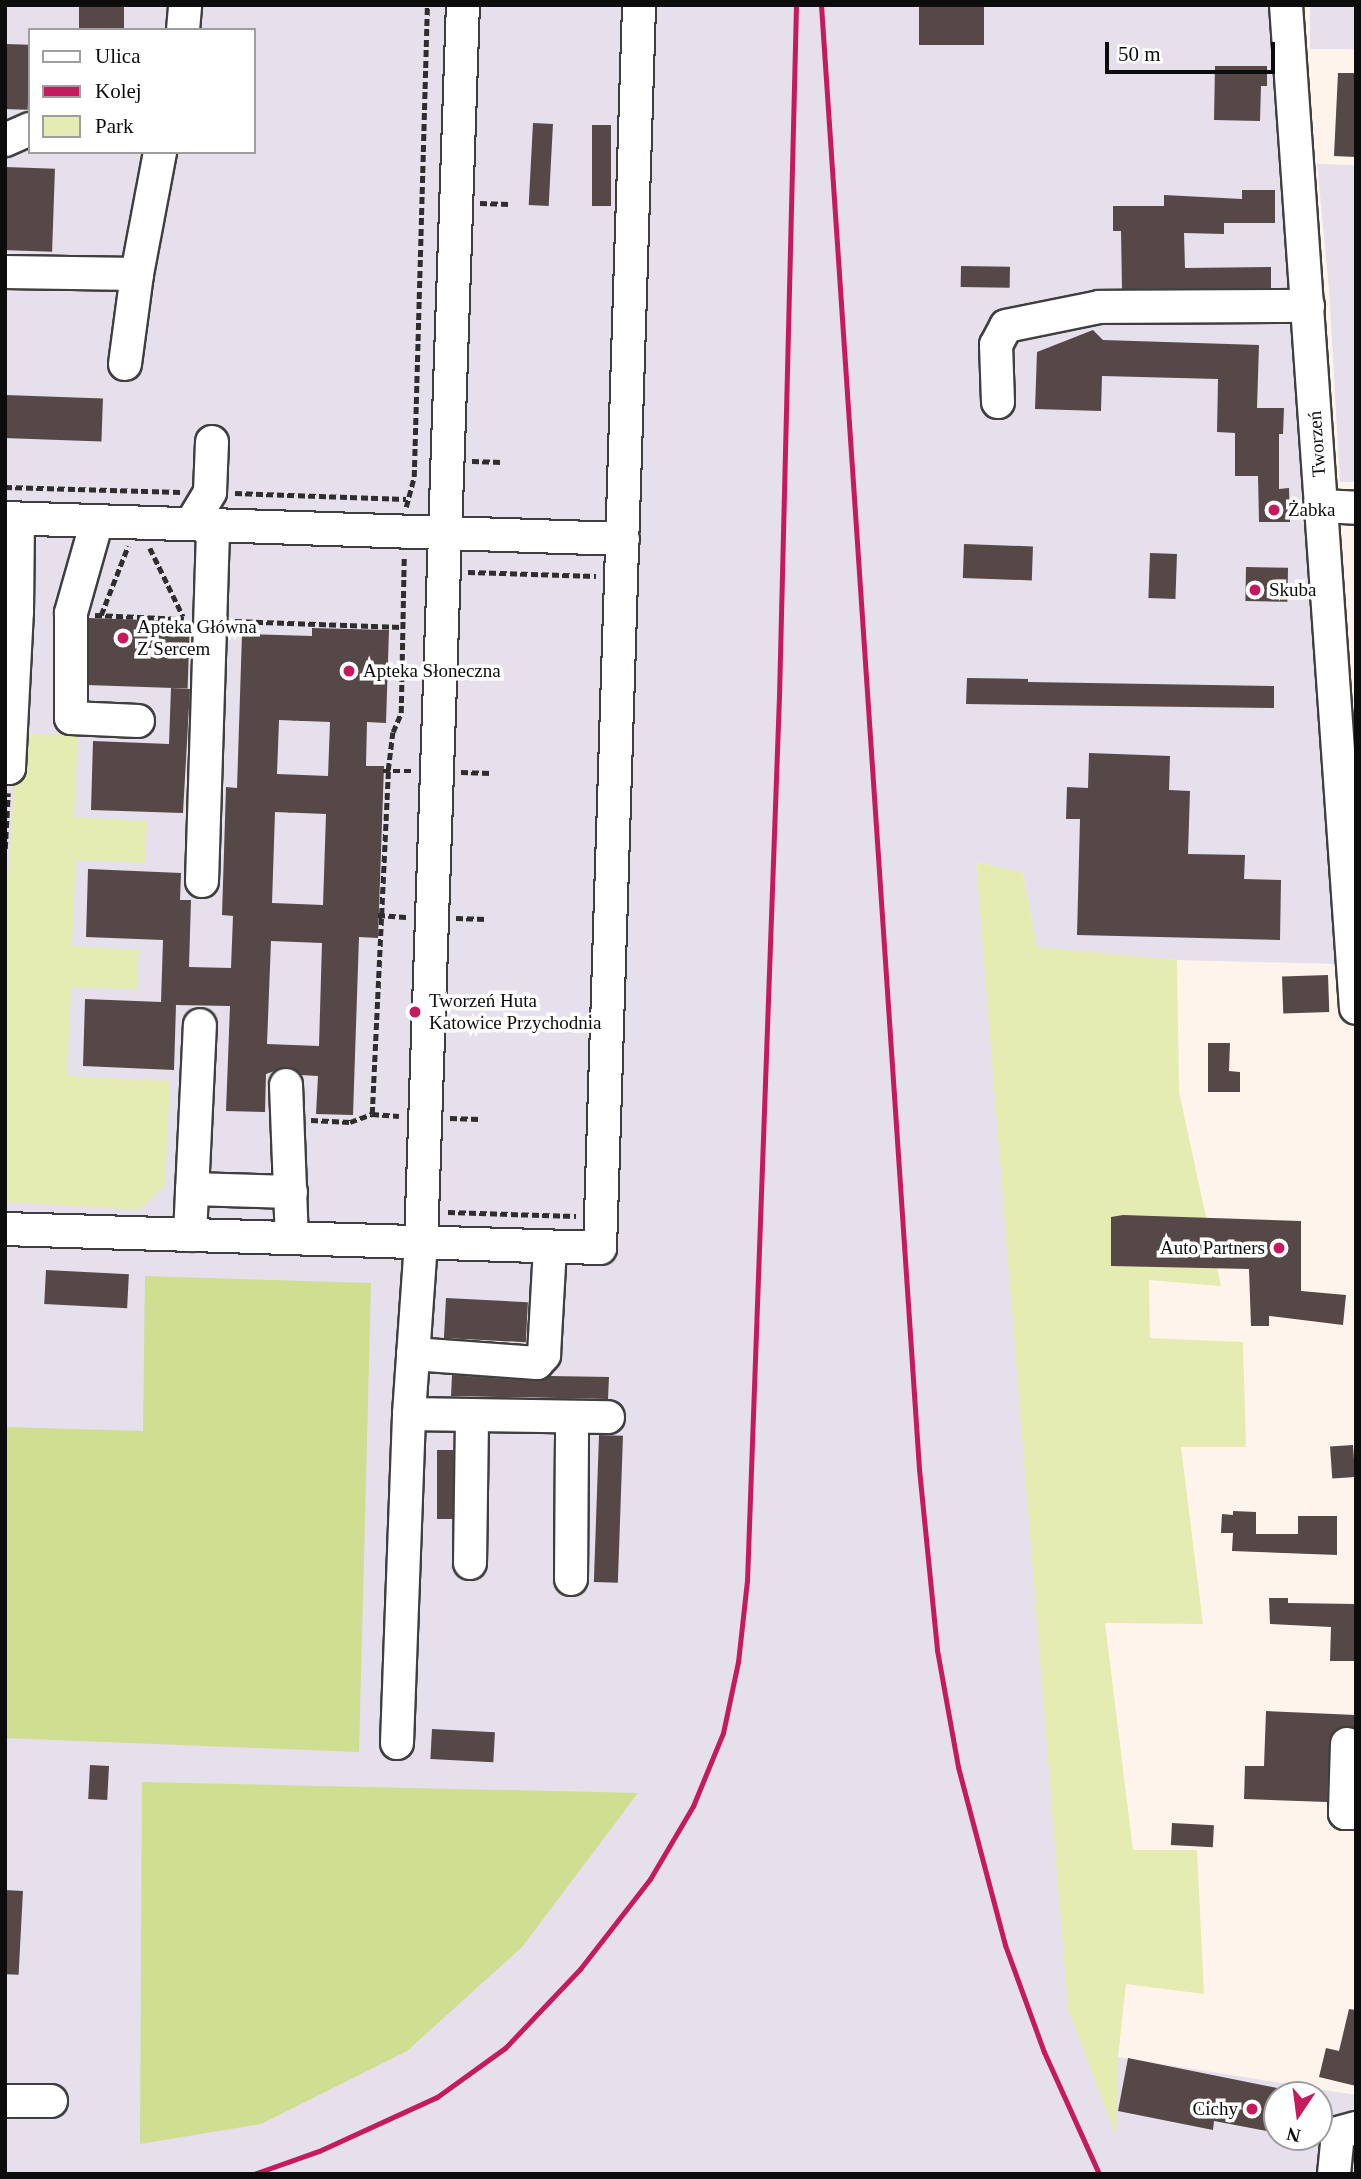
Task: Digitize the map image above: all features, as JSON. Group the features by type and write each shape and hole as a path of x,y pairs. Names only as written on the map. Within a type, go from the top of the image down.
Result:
{"street":[{"path":"183,28 185,5"},
{"path":"397,1743 409,1414 421,1242 463,5"},
{"path":"5,1229 600,1248 639,5"},
{"name":"Tworzeń","path":"1286,5 1322,506 1342,607 1356,1008"},
{"path":"5,140 28,130"},
{"path":"125,363 137,274 160,154"},
{"path":"5,272 137,274"},
{"path":"998,402 996,345 1006,326 1098,307 1308,306"},
{"path":"202,881 212,442"},
{"path":"1322,506 1356,508"},
{"path":"7,768 12,519 623,539"},
{"path":"97,521 71,613 71,718 138,721"},
{"path":"190,1235 200,1025"},
{"path":"286,1085 292,1238"},
{"path":"192,1189 291,1192"},
{"path":"413,1353 537,1363 544,1355 550,1247"},
{"path":"409,1414 608,1417"},
{"path":"470,1563 472,1415"},
{"path":"570,1579 572,1416"},
{"path":"1347,1744 1345,1813 1356,1813"},
{"path":"5,2101 51,2101"},
{"path":"1334,2174 1338,2133 1356,2128"}],"path":[{"path":"372,1115 388,770 393,732 401,713 406,499 414,477 427,5"},
{"path":"134,491 138,522 185,619"},
{"path":"101,615 138,522"},
{"path":"404,572 621,577"},
{"path":"5,849 7,768"},
{"path":"288,1119 350,1122 372,1115 480,1119"},
{"path":"422,1211 601,1217"}],"shaded area":[{"path":"5,5 1268,6 1335,964 1177,960 1037,948 1023,873 976,862 1115,2134 1118,2057 1268,2081 1263,2081 1263,2151 1333,2151 1333,2091 1356,2095 1356,2174 5,2174"},
{"path":"1310,5 1356,5 1356,49 1310,49"},
{"path":"1317,164 1356,165 1356,482 1340,482 1329,289"}],"green space":[{"path":"17,733 78,736 74,817 147,821 145,863 76,860 72,946 139,950 137,989 71,987 67,1076 170,1081 165,1185 140,1210 5,1202 5,931"},
{"path":"976,862 1023,873 1037,947 1177,960 1179,1092 1221,1286 1149,1280 1150,1338 1243,1342 1246,1447 1181,1447 1203,1624 1105,1623 1133,1850 1197,1850 1204,1994 1126,1984 1118,2057 1116,2136 1068,2009"},
{"path":"145,1276 371,1283 359,1752 5,1738 5,1427 143,1431"},
{"path":"142,1782 638,1793 522,1947 407,2051 261,2124 140,2144"}],"building":[{"path":"79,5 124,5 124,28 79,28"},
{"path":"919,5 984,5 984,45 919,45"},
{"path":"5,44 28,45 28,110 5,109"},
{"path":"1215,66 1267,66 1267,86 1261,86 1260,121 1214,120"},
{"path":"1338,73 1356,73 1356,157 1334,156"},
{"path":"533,123 553,124 549,206 529,205"},
{"path":"592,125 611,125 611,206 592,206"},
{"path":"5,167 55,169 52,252 5,250"},
{"path":"1242,190 1275,190 1275,223 1224,223 1224,234 1184,233 1185,268 1271,267 1271,288 1122,289 1121,231 1113,231 1113,206 1164,206 1164,195 1242,199"},
{"path":"961,266 1010,267 1010,288 961,287"},
{"path":"1093,330 1103,340 1259,345 1257,408 1284,408 1283,434 1279,434 1279,489 1289,488 1290,522 1259,522 1258,476 1235,476 1235,433 1217,432 1218,379 1102,376 1101,411 1035,409 1037,352"},
{"path":"5,395 103,398 101,441 5,438"},
{"path":"964,544 1033,546 1032,580 963,578"},
{"path":"1150,553 1177,554 1175,599 1148,598"},
{"path":"1246,567 1288,568 1287,602 1245,601"},
{"path":"89,618 190,622 188,688 87,685"},
{"path":"312,628 389,630 386,723 367,722 366,766 384,766 378,938 359,937 353,1115 316,1114 318,1076 301,1075 286,1067 266,1074 265,1112 226,1111 230,1006 176,1005 174,1070 83,1066 85,999 161,1002 163,940 86,937 88,869 181,873 180,900 191,900 189,967 231,968 233,916 222,915 226,787 237,788 242,634 312,636","holes":["279,720 330,722 328,776 277,774","275,812 326,814 323,905 272,903","271,941 322,943 319,1046 267,1044"]},
{"path":"967,678 1028,679 1028,682 1274,686 1274,708 966,704"},
{"path":"171,688 190,689 183,813 91,810 93,741 169,744"},
{"path":"1089,753 1170,756 1169,790 1190,791 1188,854 1245,855 1244,879 1281,880 1280,940 1077,935 1080,819 1066,819 1067,787 1088,788"},
{"path":"1328,975 1329,1012 1283,1014 1282,977"},
{"path":"1208,1043 1230,1043 1229,1071 1240,1072 1240,1092 1208,1092"},
{"path":"1123,1215 1301,1221 1301,1291 1346,1295 1343,1325 1269,1316 1269,1326 1251,1326 1249,1269 1111,1266 1111,1217"},
{"path":"46,1270 129,1274 127,1308 44,1304"},
{"path":"446,1298 528,1302 526,1342 444,1338"},
{"path":"452,1375 536,1381 550,1376 609,1377 608,1399 451,1396"},
{"path":"599,1435 623,1436 618,1583 594,1582"},
{"path":"1353,1445 1355,1477 1332,1479 1330,1447"},
{"path":"437,1450 453,1450 453,1519 437,1519"},
{"path":"1233,1511 1256,1512 1256,1534 1298,1534 1298,1516 1337,1516 1337,1555 1232,1551 1233,1533 1221,1533 1222,1514 1233,1515"},
{"path":"1269,1598 1288,1598 1288,1603 1356,1604 1356,1661 1330,1661 1331,1627 1270,1624"},
{"path":"1266,1711 1356,1715 1356,1728 1339,1728 1330,1737 1327,1802 1244,1799 1245,1766 1264,1766"},
{"path":"432,1729 495,1732 493,1762 430,1759"},
{"path":"90,1765 109,1766 107,1800 88,1799"},
{"path":"1172,1823 1214,1825 1213,1847 1171,1845"},
{"path":"5,1890 23,1891 19,1975 5,1974"},
{"path":"1349,2009 1356,2010 1356,2086 1319,2077 1326,2048 1339,2051"},
{"path":"1128,2058 1263,2085 1263,2130 1214,2121 1213,2130 1118,2111"}],"railway":[{"path":"254,2174 319,2151 437,2097 505,2048 580,1969 650,1879 693,1806 723,1733 738,1662 747,1581 779,696 796,5"},
{"path":"821,5 919,1469 937,1650 958,1767 1005,1945 1044,2052 1099,2174"}],"place":[{"name":"Żabka","path":"1274,510"},
{"name":"Skuba","path":"1255,590"},
{"name":"Apteka Główna Z Sercem","path":"123,638"},
{"name":"Apteka Słoneczna","path":"349,671"},
{"name":"Tworzeń Huta Katowice Przychodnia","path":"415,1012"},
{"name":"Auto Partners","path":"1279,1248"},
{"name":"Cichy","path":"1252,2109"}]}
